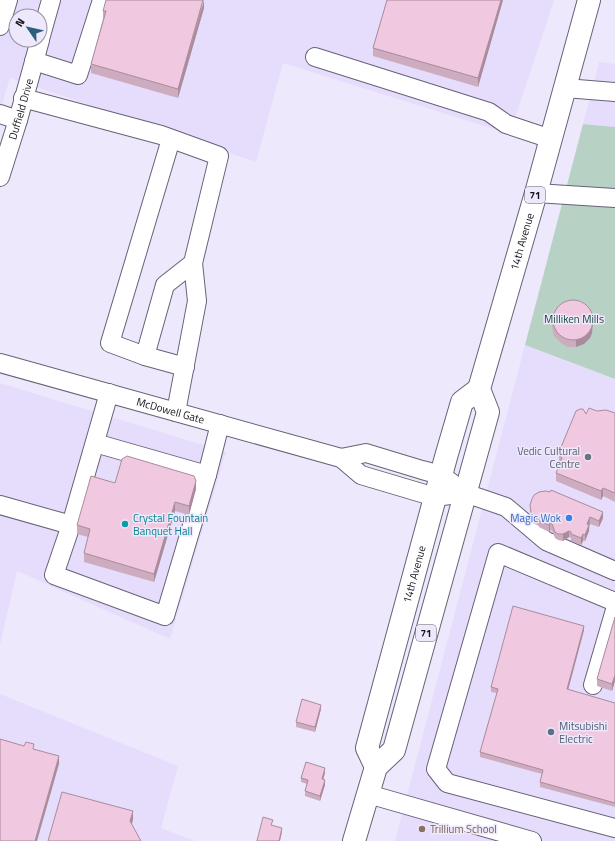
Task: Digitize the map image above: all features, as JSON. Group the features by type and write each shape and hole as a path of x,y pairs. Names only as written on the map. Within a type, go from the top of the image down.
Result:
{"main road":[{"name":"14th Avenue","path":"376,767 367,748 441,475 462,402 479,389 536,193 589,0"},
{"name":"71","path":"376,767 394,750 488,412 479,389"},
{"path":"354,841 376,767"}],"street":[{"name":"Duffield Drive","path":"48,10 51,0"},
{"path":"34,61 78,75 102,0"},
{"name":"Duffield Drive","path":"0,177 18,120 37,48"},
{"path":"315,57 489,112 506,124 551,139"},
{"path":"565,88 615,92"},
{"path":"23,98 161,135 219,156 193,263 197,301 176,412"},
{"path":"0,114 18,120"},
{"path":"171,138 110,344 184,367"},
{"path":"536,193 615,198"},
{"path":"145,356 165,285 193,263"},
{"name":"McDowell Gate","path":"0,363 341,458 362,475 435,497"},
{"path":"109,393 71,526 54,575 165,616 207,475 220,424"},
{"path":"94,443 207,475"},
{"name":"McDowell Gate","path":"341,458 366,453 441,475 465,493"},
{"path":"435,497 465,493 506,507 546,541 615,571"},
{"path":"0,505 71,526"},
{"path":"615,602 498,553 436,769 447,783 615,828"},
{"path":"592,685 615,610"},
{"path":"368,794 502,837 532,841"}],"shaded area":[{"path":"0,0 554,0 510,134 283,63 256,162 10,78 0,111"},
{"path":"599,62 615,64 615,127 583,124"},
{"path":"525,345 615,379 615,841 395,841"},
{"path":"0,383 226,452 170,639 17,571 0,645"},
{"path":"0,694 178,766 161,828 195,841 0,841"}],"green space":[{"name":"Milliken Mills","path":"583,124 615,127 615,379 525,345"}],"building":[{"path":"106,0 203,0 178,89 91,64 106,11 103,11"},
{"path":"387,0 501,0 478,78 373,48"},
{"path":"577,300 584,303 590,309 593,320 592,328 584,337 577,340 569,340 562,337 554,328 553,316 556,309 565,301"},
{"name":"Vedic Cultural Centre","path":"589,408 597,411 606,410 615,413 615,493 603,488 601,491 556,473 562,458 559,455 559,452 576,411 583,409 586,414"},
{"name":"Crystal Fountain Banquet Hall","path":"127,456 194,476 196,481 189,506 175,502 154,574 84,553 90,529 77,525 91,476 115,483 122,459"},
{"path":"551,490 603,512 599,521 590,517 585,535 583,534 581,538 571,534 569,531 563,534 558,534 555,532 552,524 550,523 549,525 539,521 531,512 530,505 534,495 539,492 550,492"},
{"name":"Mitsubishi Electric","path":"513,606 584,626 567,689 615,703 615,803 540,782 543,770 480,752 498,689 491,687"},
{"path":"615,617 615,675 612,684 597,679"},
{"path":"302,699 321,705 315,727 296,722"},
{"path":"0,739 24,746 26,742 34,744 33,749 59,756 35,841 0,841"},
{"path":"306,762 325,768 322,779 325,780 320,796 305,791 308,780 301,778"},
{"path":"62,792 133,811 130,821 141,841 48,841"},
{"path":"263,817 273,820 271,825 282,828 279,841 257,841"}],"place":[{"name":"Vedic Cultural Centre","path":"588,457"},
{"name":"Magic Wok","path":"569,518"},
{"name":"Crystal Fountain Banquet Hall","path":"125,524"},
{"name":"Mitsubishi Electric","path":"551,732"},
{"name":"Trillium School","path":"422,829"}]}
